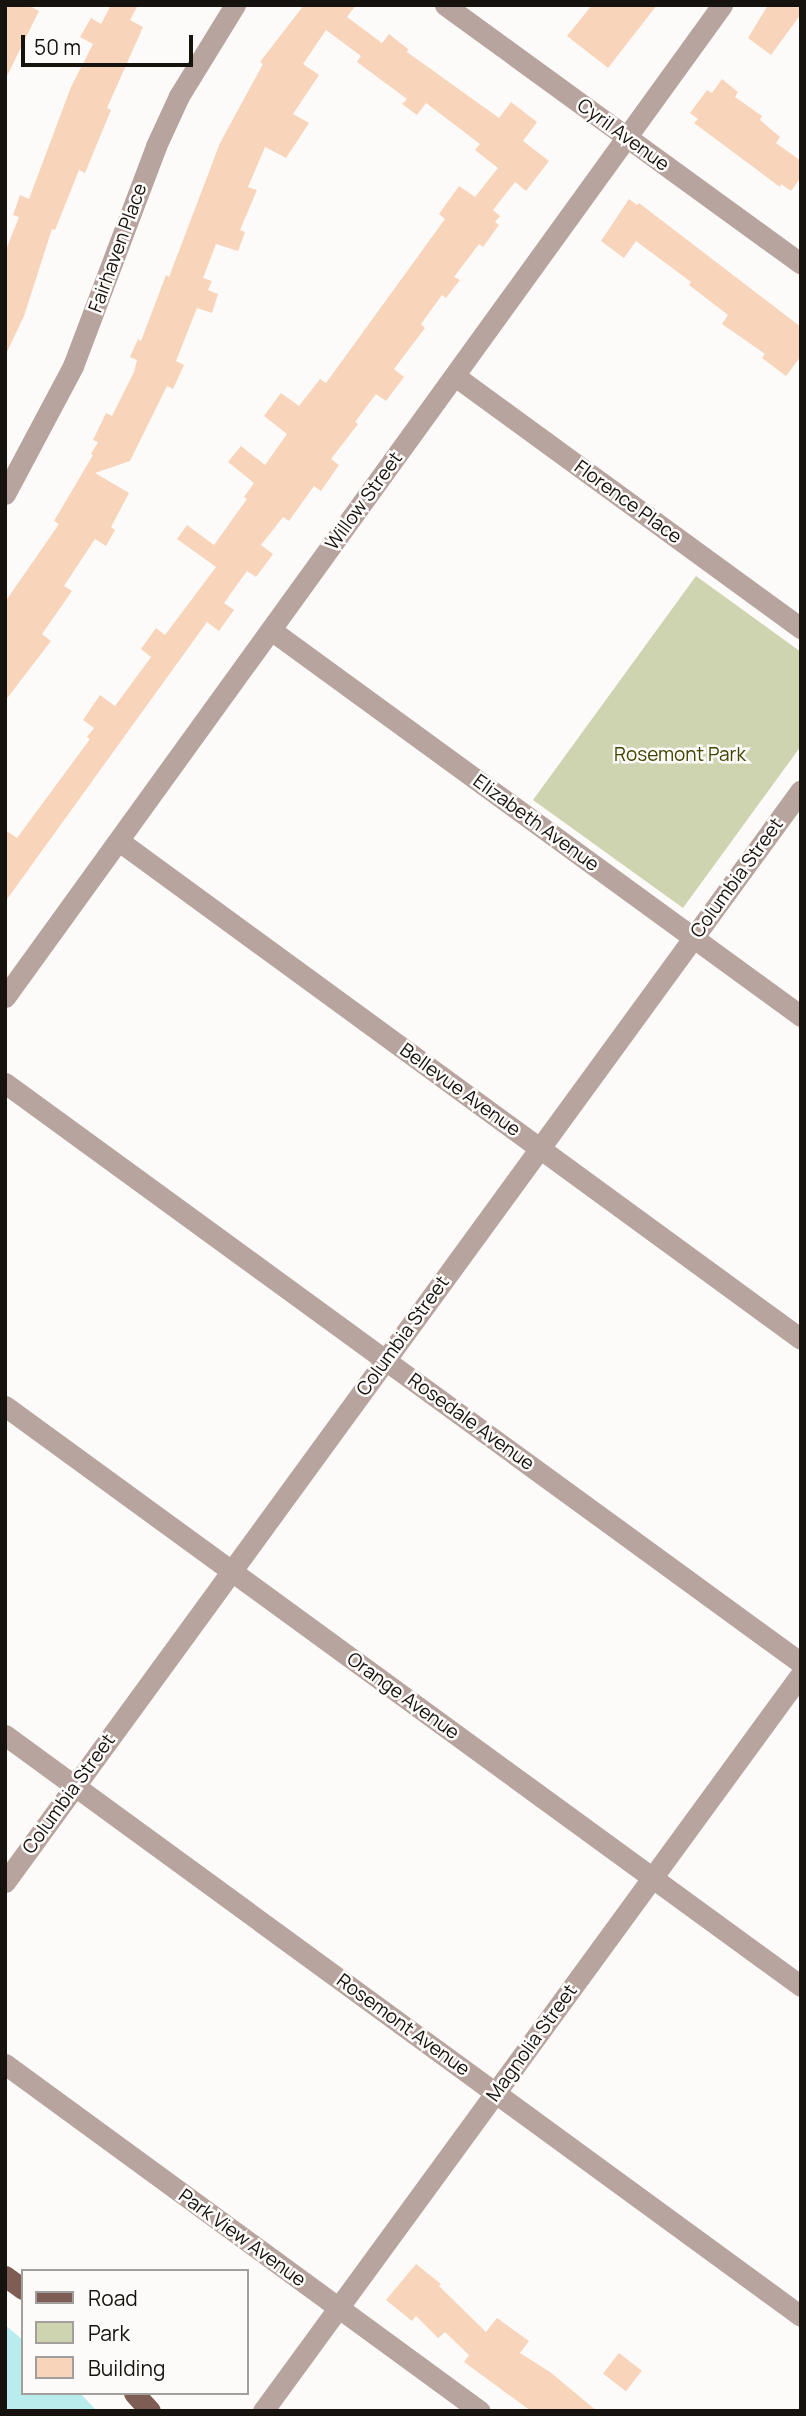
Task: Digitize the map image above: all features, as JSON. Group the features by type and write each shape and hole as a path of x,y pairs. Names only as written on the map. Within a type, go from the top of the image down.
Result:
{"main road":[{"path":"5,2276 21,2288"},
{"path":"136,2395 150,2411"}],"street":[{"name":"Fairhaven Place","path":"5,494 73,366 156,146 179,96 235,5"},
{"name":"Cyril Avenue","path":"445,5 801,264"},
{"name":"Willow Street","path":"5,997 722,5"},
{"name":"Florence Place","path":"455,376 801,628"},
{"name":"Elizabeth Avenue","path":"271,630 801,1016"},
{"name":"Columbia Street","path":"5,1882 801,790"},
{"name":"Bellevue Avenue","path":"118,841 801,1339"},
{"name":"Rosedale Avenue","path":"5,1083 801,1663"},
{"name":"Orange Avenue","path":"5,1406 801,1986"},
{"name":"Magnolia Street","path":"263,2411 801,1674"},
{"name":"Rosemont Avenue","path":"5,1735 801,2316"},
{"name":"Park View Avenue","path":"5,2064 480,2411"}],"green space":[{"name":"Rosemont Park","path":"696,576 801,652 801,746 683,908 533,800"}],"water":[{"path":"5,2325 21,2338 21,2395 82,2395 97,2411 5,2411"}],"building":[{"path":"5,5 28,5 39,11 5,80"},
{"path":"111,5 138,5 130,20 143,27 107,108 111,110 85,173 79,170 55,230 52,229 24,316 5,356 5,252 19,217 13,215 20,195 29,199 71,87 93,44 80,37 91,18 101,24"},
{"path":"304,5 356,5 347,17 382,43 389,34 408,49 407,52 499,118 511,102 537,122 523,141 549,161 526,191 515,182 493,210 500,216 495,222 499,225 483,247 479,244 454,277 460,280 446,298 442,295 421,324 425,328 394,369 404,377 386,401 376,394 355,422 358,424 331,459 339,465 321,491 314,486 289,521 283,517 261,545 273,554 256,577 247,571 224,603 234,610 219,631 207,622 5,902 5,830 17,838 90,739 87,737 94,728 83,720 100,695 115,706 151,657 141,649 156,628 165,635 216,567 177,539 187,525 214,545 247,499 244,497 254,483 228,462 241,446 265,465 287,434 264,416 281,393 299,406 320,379 326,383 445,219 439,214 459,186 475,197 498,168 475,150 480,144 426,103 417,115 402,104 407,99 357,62 361,56 326,30 303,64 319,75 293,114 309,123 286,158 265,147 248,187 257,190 240,230 245,232 238,251 216,244 203,278 212,281 208,290 218,294 212,313 197,308 176,361 184,365 173,389 167,386 130,461 95,473 129,493 111,527 115,530 106,546 95,539 64,586 72,591 42,634 51,641 5,701 5,602 59,524 54,521 93,455 91,454 98,442 93,440 106,413 112,416 134,372 137,360 130,357 138,339 141,341 166,275 169,277 220,143 263,64 260,62"},
{"path":"592,5 657,5 608,68 567,36"},
{"path":"768,5 801,5 801,14 771,55 748,38"},
{"path":"722,79 738,92 735,97 762,116 760,120 780,137 776,143 801,161 801,177 791,191 781,184 780,187 694,123 698,119 690,113 707,90 712,93"},
{"path":"629,199 637,205 639,203 801,327 801,356 786,376 762,358 765,354 722,324 728,315 689,285 691,282 636,241 624,258 601,241"},
{"path":"416,2264 441,2284 439,2286 486,2332 497,2318 529,2341 520,2353 550,2372 597,2411 531,2411 464,2362 469,2355 445,2332 438,2338 416,2316 412,2321 386,2300"},
{"path":"619,2353 642,2371 626,2391 603,2373"}]}
